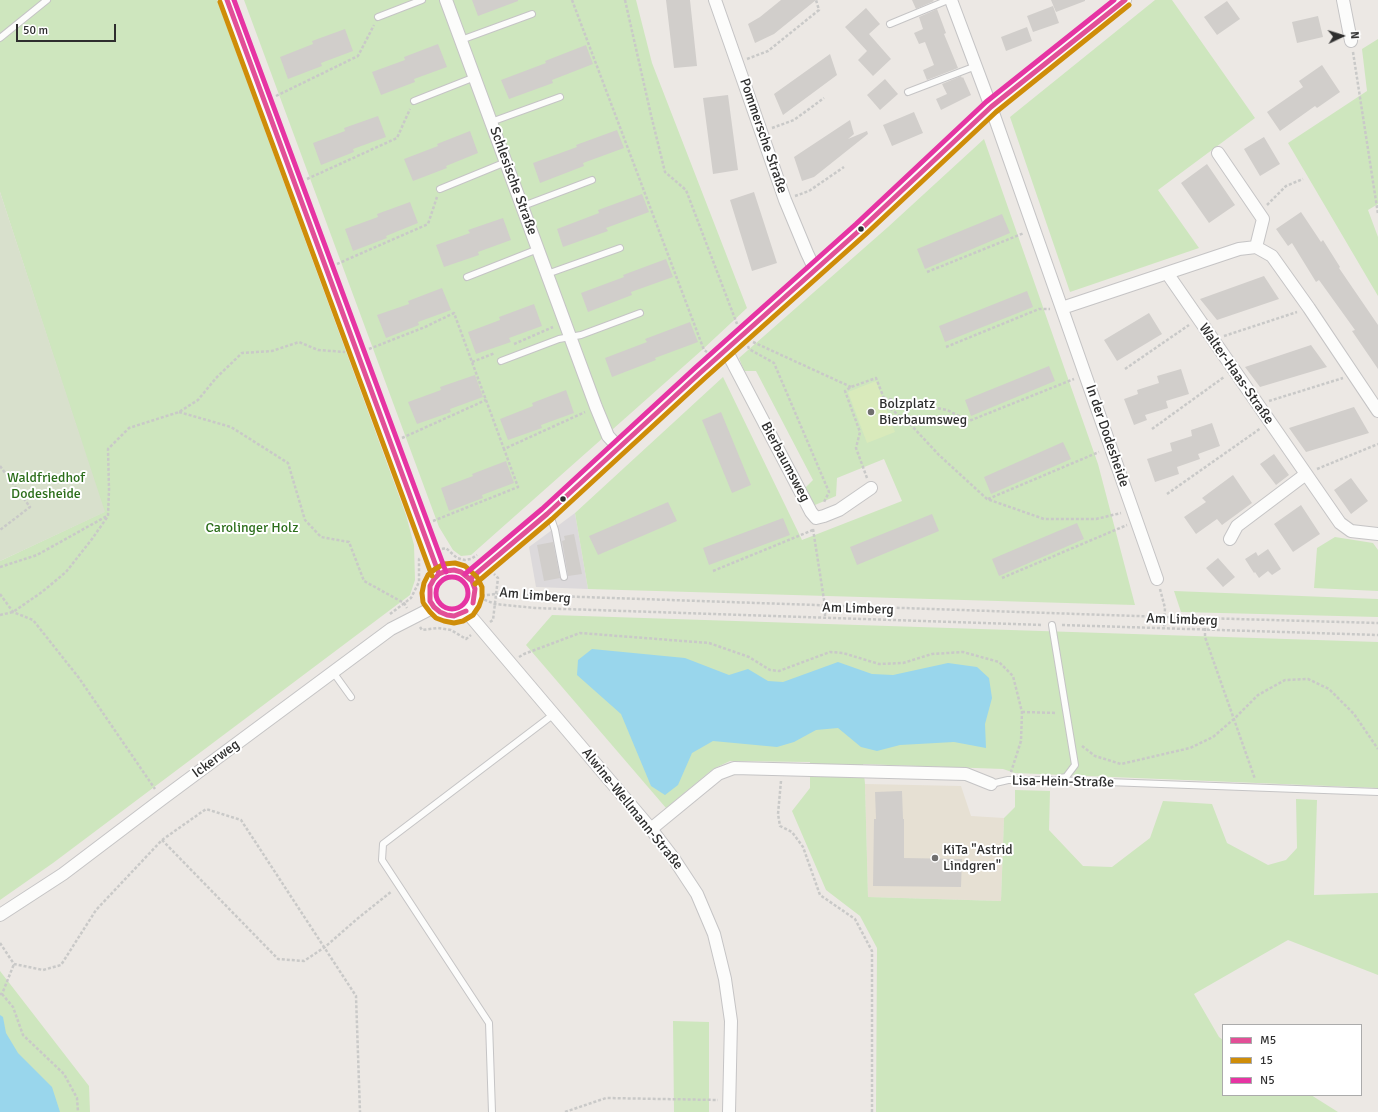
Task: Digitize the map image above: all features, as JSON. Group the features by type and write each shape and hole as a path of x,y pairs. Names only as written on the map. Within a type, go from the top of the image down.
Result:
{"street":[{"path":"227,0 363,351 439,574"},
{"name":"Schlesische Straße","path":"446,0 596,407 608,436 619,448"},
{"name":"Pommersche Straße","path":"715,0 785,200 815,270"},
{"name":"In der Dodesheide","path":"950,0 991,107 1157,579"},
{"path":"470,579 547,514 714,360 861,229 991,107 1125,0"},
{"path":"1343,0 1351,41"},
{"path":"1218,153 1263,219 1256,247"},
{"path":"1062,308 1238,249 1256,247 1272,256 1355,375 1378,411"},
{"name":"Walter-Haas-Straße","path":"1167,273 1340,523 1351,531 1378,534"},
{"name":"Bierbaumsweg","path":"726,350 811,512 816,518 839,510 871,488"},
{"path":"1230,539 1237,526 1306,474"},
{"path":"454,570 461,572 470,579 475,589 475,596 472,604 466,611 454,616 440,612 434,607 430,600 430,586 439,574 454,570"},
{"name":"Ickerweg","path":"0,916 63,874 391,629 434,607"},
{"name":"Alwine-Wellmann-Straße","path":"466,611 651,829 674,859 696,894 714,934 725,979 731,1021 729,1106"},
{"name":"Lisa-Hein-Straße","path":"651,829 718,774 734,768 966,774 991,784"}],"lane":[{"path":"0,38 47,0"},
{"path":"378,17 422,0"},
{"path":"890,24 950,0"},
{"path":"461,40 532,14"},
{"path":"908,92 976,66"},
{"path":"414,102 474,77"},
{"path":"491,122 560,97"},
{"path":"440,189 506,162"},
{"path":"522,206 592,180"},
{"path":"547,274 620,248"},
{"path":"467,276 538,249"},
{"path":"501,361 559,339 581,335 640,313"},
{"path":"547,514 552,521 555,530 564,577"},
{"path":"1052,625 1072,739 1075,765 1066,776 1053,780"},
{"path":"333,672 350,698"},
{"path":"492,1112 489,1023 382,860 383,844 554,714"},
{"name":"Lisa-Hein-Straße","path":"991,784 1008,780 1053,780 1378,792"}],"path":[{"path":"572,0 704,350 714,360"},
{"path":"625,0 665,172 686,190 742,336 851,387"},
{"path":"737,63 768,51 774,47 819,10 816,0"},
{"path":"274,97 358,56 378,17"},
{"path":"1351,41 1378,214"},
{"path":"762,132 794,120 824,98"},
{"path":"305,180 397,138 414,102"},
{"path":"785,200 809,191 844,167"},
{"path":"1259,212 1286,186 1303,179"},
{"path":"337,264 428,224 440,189"},
{"path":"927,272 1034,229"},
{"path":"946,347 1039,309 1062,308"},
{"path":"1212,340 1309,308"},
{"path":"0,615 13,612 42,592 66,572 108,516 108,449 129,428 179,412 198,400 216,378 242,353 272,351 299,342 318,350 363,351 425,327 454,313 518,487 433,521"},
{"path":"1125,369 1198,319"},
{"path":"510,346 564,321"},
{"path":"472,362 496,353"},
{"path":"1152,430 1234,370"},
{"path":"884,398 947,410 969,421 1086,374"},
{"path":"1258,404 1355,375"},
{"path":"871,488 856,448 860,432 845,391 851,387 876,378 887,406 910,424 939,455 987,499 1044,519 1096,519 1133,509"},
{"path":"402,438 486,400"},
{"path":"504,449 596,407"},
{"path":"179,412 231,427 288,463 305,520 322,537 349,542 364,581 404,603 422,630 438,628 451,630 466,639 493,620 498,578 478,554 471,559 465,560 457,558 446,548 419,559 419,582 411,598 404,603"},
{"path":"1168,494 1270,422"},
{"path":"1306,474 1378,444"},
{"path":"987,499 1111,447"},
{"path":"0,466 30,508 0,530"},
{"path":"0,567 37,555 108,516"},
{"path":"1002,578 1137,521"},
{"path":"713,570 813,530"},
{"path":"1157,579 1165,608 1164,629"},
{"path":"0,594 13,612 32,620 79,678 162,799"},
{"name":"Am Limberg","path":"475,596 496,594 1378,623"},
{"name":"Am Limberg","path":"475,596 495,604 536,608 1378,635"},
{"path":"1205,618 1205,637 1259,788"},
{"path":"1164,623 1205,624"},
{"path":"511,664 524,654 580,633 709,643 749,657 770,670 779,670 830,652 842,653 879,664 903,662 932,654 964,652 999,662 1013,676 1022,712 1021,741 1008,780"},
{"path":"1072,739 1095,756 1122,764 1190,748 1213,737 1258,695 1284,680 1308,679 1329,688 1354,714 1378,749"},
{"path":"1022,712 1067,713"},
{"path":"783,769 778,814 780,826 792,832 803,847 820,895 855,919 872,951 872,1112"},
{"path":"0,943 14,964 43,970 61,965 96,910 162,840 206,809 241,820 356,996 360,1112"},
{"path":"162,840 278,959 304,961 325,947 357,919 399,886"},
{"path":"14,964 1,994 12,1007 23,1035 64,1074 77,1098 78,1112"},
{"path":"565,1112 606,1098 729,1106"}],"shaded area":[{"path":"575,513 588,589 536,587 529,547"},
{"name":"KiTa \"Astrid Lindgren\"","path":"865,784 961,786 971,816 1004,818 1001,901 868,897"}],"green space":[{"name":"Carolinger Holz","path":"0,0 217,0 406,515 414,545 415,580 410,595 53,863 0,900 0,561 104,512 0,192"},
{"path":"244,0 636,0 652,63 747,308 702,350 471,555 461,556 453,550 439,527"},
{"path":"1155,0 1172,0 1255,118 1158,190 1199,248 1070,292 1010,117"},
{"path":"1378,39 1378,204 1368,210 1378,237 1378,296 1288,143 1367,91 1362,49"},
{"path":"984,139 1098,464 1135,605 588,589 575,513 723,377 802,540 902,501 884,459 837,478 836,496 815,505 805,488 813,480 756,371 744,371 739,358 888,227"},
{"name":"Waldfriedhof Dodesheide","path":"0,192 105,512 0,561"},
{"name":"Bolzplatz Bierbaumsweg","path":"876,381 895,432 867,443 848,392"},
{"path":"1335,537 1373,543 1378,550 1378,591 1314,588 1317,548"},
{"path":"1174,591 1378,599 1378,617 1181,612"},
{"path":"552,615 1378,642 1378,788 1015,773 1003,769 863,764 865,784 868,897 1001,901 1004,818 1015,807 1015,790 1050,791 1049,830 1083,866 1112,867 1150,838 1163,801 1212,804 1227,843 1268,865 1286,860 1297,848 1296,799 1317,800 1314,895 1378,893 1378,975 1288,940 1194,994 1219,1037 1222,1039 1222,1096 1313,1096 1338,1112 876,1112 877,948 860,916 826,890 792,811 810,788 810,762 730,761 713,769 666,808 526,645"},
{"path":"0,971 89,1086 90,1112 0,1112"},
{"path":"673,1021 709,1022 709,1112 674,1112"}],"water":[{"path":"592,649 685,658 729,675 748,669 768,681 783,682 838,662 872,674 893,675 948,663 977,667 989,678 992,698 985,724 986,748 954,742 900,745 877,751 861,747 838,728 816,730 794,742 777,747 713,741 692,753 678,785 665,795 651,786 621,714 577,675 578,660"},
{"path":"0,1015 3,1017 6,1033 18,1053 52,1087 60,1112 0,1112"}],"building":[{"path":"472,0 518,0 518,1 478,16"},
{"path":"666,0 690,0 697,66 674,68"},
{"path":"781,0 816,0 774,34 755,43 748,24 760,17"},
{"path":"912,0 933,0 934,1 916,9"},
{"path":"1051,0 1085,0 1085,1 1056,12"},
{"path":"1227,1 1240,19 1217,35 1204,17"},
{"path":"1053,6 1059,23 1033,32 1027,16"},
{"path":"866,8 880,24 869,34 891,59 873,76 858,60 867,51 845,27"},
{"path":"937,9 946,33 944,34 958,68 927,80 923,70 934,65 925,42 919,44 914,33 923,29 919,17"},
{"path":"1318,16 1323,37 1297,43 1292,22"},
{"path":"1027,27 1032,41 1006,51 1001,37"},
{"path":"345,29 353,51 321,63 322,66 288,79 280,57 313,44 312,41"},
{"path":"438,44 447,67 414,79 415,82 381,95 372,72 405,60 404,57"},
{"path":"586,45 593,64 552,80 553,83 509,99 501,80 546,63 545,61"},
{"path":"830,54 837,75 783,115 774,94"},
{"path":"1322,65 1340,92 1317,108 1315,106 1280,131 1267,112 1303,87 1299,81"},
{"path":"961,76 962,78 963,77 971,95 941,110 936,99 947,94 942,84"},
{"path":"885,79 898,94 880,110 867,95"},
{"path":"728,95 738,170 713,174 703,98"},
{"path":"914,112 923,133 892,146 883,125"},
{"path":"378,116 386,137 353,149 354,152 321,165 313,143 345,131 344,128"},
{"path":"850,120 854,134 848,139 867,131 868,134 814,177 802,181 794,157"},
{"path":"617,130 624,148 583,163 584,166 540,183 533,163"},
{"path":"470,131 478,153 446,166 447,168 413,181 404,159 438,146 437,144"},
{"path":"1264,137 1280,164 1260,176 1244,149"},
{"path":"1207,164 1235,205 1209,223 1181,183"},
{"path":"754,192 777,263 752,271 730,200"},
{"path":"642,194 649,212 606,228 608,231 563,247 557,229 599,213 598,210"},
{"path":"410,202 418,223 386,236 387,238 353,251 345,229 378,217 377,214"},
{"path":"1301,212 1321,242 1323,240 1340,267 1339,268 1378,325 1378,369 1352,331 1355,330 1319,280 1316,282 1292,243 1288,246 1276,229"},
{"path":"1002,214 1010,233 925,269 917,249"},
{"path":"503,218 511,240 478,252 479,255 444,267 436,245 470,233 468,230"},
{"path":"666,259 673,277 631,292 632,295 588,312 581,293"},
{"path":"1264,276 1279,299 1217,320 1200,299"},
{"path":"442,288 451,310 418,322 419,325 386,338 377,315 409,304 408,301"},
{"path":"1027,291 1033,307 945,342 939,326"},
{"path":"534,304 542,326 509,338 511,342 476,354 468,332 500,320 499,317"},
{"path":"1149,313 1162,334 1117,361 1104,340"},
{"path":"690,322 698,342 655,358 656,360 612,377 605,358 647,342 645,339"},
{"path":"1311,345 1327,367 1260,387 1245,367"},
{"path":"1049,366 1055,381 971,416 965,400"},
{"path":"1181,369 1189,394 1166,401 1168,408 1145,415 1147,420 1134,425 1124,399 1138,394 1137,390 1159,383 1157,376"},
{"path":"475,375 483,397 450,409 451,412 417,424 408,402 441,390 440,387"},
{"path":"566,390 574,413 541,425 542,428 508,440 500,419 533,406 532,403"},
{"path":"1354,407 1369,433 1306,452 1289,428"},
{"path":"721,412 751,485 732,493 702,420"},
{"path":"1212,423 1220,446 1198,454 1200,459 1177,467 1179,474 1155,482 1147,459 1172,451 1170,443 1192,436 1191,430"},
{"path":"1063,442 1071,459 991,494 984,477"},
{"path":"1274,454 1289,475 1276,485 1260,464"},
{"path":"506,461 514,483 482,495 483,498 449,511 441,488"},
{"path":"1233,475 1252,503 1222,525 1217,519 1196,534 1184,517 1206,502 1202,498"},
{"path":"1351,478 1368,501 1351,514 1334,490"},
{"path":"668,502 677,521 598,555 589,536"},
{"path":"1301,505 1320,534 1293,552 1274,524"},
{"path":"932,514 939,531 857,565 850,547"},
{"path":"783,518 790,535 709,565 703,548"},
{"path":"1077,523 1084,539 999,576 992,559"},
{"path":"574,534 582,574 568,576 562,541 565,540 564,536"},
{"path":"553,542 560,578 544,581 537,545"},
{"path":"1268,549 1281,569 1272,575 1268,571 1259,578 1245,559 1256,552 1258,556"},
{"path":"1218,558 1235,577 1223,587 1206,568"},
{"path":"902,791 904,858 962,859 961,887 873,886 874,819 876,819 875,792"}],"transit line":[{"name":"M5","path":"227,0 439,574"},
{"name":"N5","path":"234,0 446,572"},
{"name":"N5","path":"465,574 542,509 695,368 856,224 986,102 1114,0"},
{"name":"M5","path":"470,579 547,514 700,373 861,229 991,107 1125,0"},
{"name":"15","path":"220,2 432,576"},
{"name":"15","path":"475,584 552,519 705,378 866,234 996,112 1129,5"},
{"name":"15","path":"423,602 422,593 424,583 428,575 444,564 455,563 465,566 477,577 482,587 482,597 479,606 473,615 463,621 454,623 436,618 424,604"},
{"name":"M5","path":"454,570 461,572 472,581 475,589 473,603"},
{"name":"M5","path":"454,570 439,574 434,579 430,586 430,601 440,612 447,615 454,616 466,611"},
{"name":"N5","path":"452,577 461,580 465,584 468,593 465,602 461,606 452,609 443,606 439,602 436,593 439,584 443,580 452,577"}],"place":[{"name":"Bolzplatz Bierbaumsweg","path":"871,412"},
{"name":"KiTa \"Astrid Lindgren\"","path":"935,858"}]}
